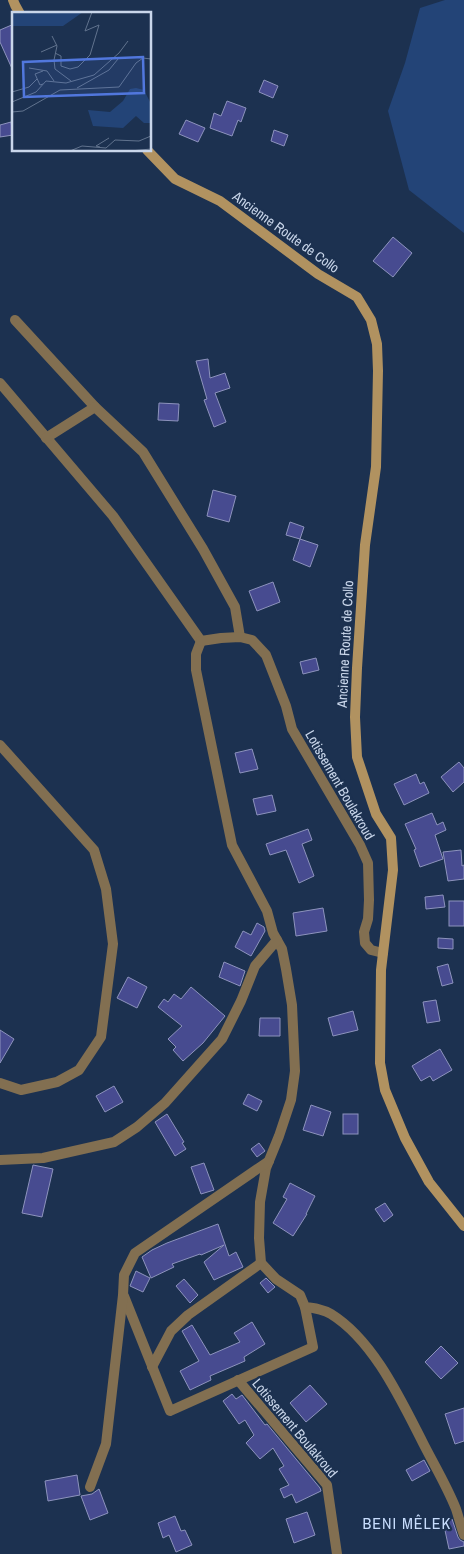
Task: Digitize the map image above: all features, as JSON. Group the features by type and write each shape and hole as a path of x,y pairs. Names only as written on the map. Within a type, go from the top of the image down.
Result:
{"main road":[{"path":"14,0 19,12"},
{"name":"Ancienne Route de Collo","path":"148,151 175,179 220,201 318,274 357,297 372,320 378,353 376,467 365,545 355,717 357,757 376,814 391,838 393,870 381,970 380,1063 385,1090 404,1138 428,1182 464,1226"}],"street":[{"path":"15,320 96,407 143,452 203,549 235,606 240,637 201,641"},
{"path":"0,383 113,516 201,641"},
{"path":"46,438 96,407"},
{"name":"Lotissement Boulakroud","path":"240,637 252,640 266,655 286,706 292,729 360,845 368,863 368,919 364,932 366,943 371,950 383,953"},
{"path":"152,1367 171,1331 188,1315 261,1263 259,1238 260,1202 266,1168 291,1100 295,1071 292,1005 282,949 267,912 232,845 196,670 196,654 201,641"},
{"path":"0,745 94,850 106,889 113,944 101,1037 78,1070 57,1082 21,1090 0,1083"},
{"path":"0,1160 43,1158 114,1142 137,1127 165,1102 222,1039 241,1001 255,966 277,940"},
{"name":"Lotissement Boulakroud","path":"90,1487 106,1444 124,1295 124,1275 134,1254 269,1161"},
{"name":"Lotissement Boulakroud","path":"124,1295 170,1411 314,1347 305,1307 300,1295 276,1279 261,1263"},
{"path":"305,1307 317,1308 331,1314 349,1329 372,1353 398,1395 434,1463 456,1509 464,1535"},
{"name":"Lotissement Boulakroud","path":"238,1380 327,1485 337,1554"}],"shaded area":[{"path":"445,0 464,0 464,233 409,190 388,111 405,63 420,8"}],"building":[{"path":"12,25 12,69 0,42 0,30"},
{"path":"264,80 278,86 273,98 259,92"},
{"path":"227,101 246,108 241,122 238,120 232,136 210,128 214,113 221,116"},
{"path":"186,120 205,128 198,142 179,134"},
{"path":"11,122 12,135 0,137 0,125"},
{"path":"274,130 288,135 284,146 271,141"},
{"path":"393,237 412,253 393,277 373,261"},
{"path":"208,359 210,378 225,373 230,388 215,393 226,422 214,427 204,400 207,399 196,361"},
{"path":"159,403 179,404 178,421 158,420"},
{"path":"213,490 236,496 229,522 207,516"},
{"path":"290,522 304,527 300,539 286,535"},
{"path":"300,539 318,545 310,567 293,560"},
{"path":"273,582 280,602 257,611 249,591"},
{"path":"316,658 319,670 303,674 300,662"},
{"path":"252,749 258,769 240,773 235,753"},
{"path":"459,762 464,768 464,782 453,792 441,777"},
{"path":"416,774 420,784 424,782 429,793 404,805 394,784"},
{"path":"272,795 276,811 257,815 253,799"},
{"path":"432,813 437,825 443,822 446,830 435,835 443,859 420,867 414,850 416,849 405,824"},
{"path":"308,829 312,840 302,844 314,876 299,883 286,850 270,855 266,844"},
{"path":"461,850 464,879 448,881 443,852"},
{"path":"443,895 445,907 426,909 425,897"},
{"path":"449,901 464,901 464,926 449,926"},
{"path":"323,908 327,931 296,936 293,913"},
{"path":"257,923 264,927 265,931 251,956 235,947 243,931 251,935"},
{"path":"438,938 453,939 453,949 438,948"},
{"path":"224,962 245,971 240,986 219,977"},
{"path":"448,964 453,983 442,986 437,967"},
{"path":"128,977 147,987 137,1008 117,998"},
{"path":"191,987 225,1016 203,1043 183,1061 173,1050 176,1047 168,1039 182,1026 158,1007 164,999 168,1002 174,994 181,999"},
{"path":"436,1000 440,1021 427,1023 423,1002"},
{"path":"353,1011 358,1030 333,1036 328,1018"},
{"path":"260,1018 280,1018 280,1036 259,1036"},
{"path":"0,1030 14,1039 0,1063"},
{"path":"440,1049 452,1070 433,1081 430,1076 421,1081 412,1066"},
{"path":"114,1086 123,1102 105,1112 96,1096"},
{"path":"248,1094 262,1101 257,1111 243,1104"},
{"path":"311,1105 331,1112 323,1136 303,1130"},
{"path":"167,1114 184,1142 182,1143 186,1149 175,1156 155,1122"},
{"path":"343,1114 358,1114 358,1134 343,1134"},
{"path":"259,1143 265,1151 257,1157 251,1149"},
{"path":"204,1163 214,1190 201,1194 191,1167"},
{"path":"33,1165 53,1169 42,1217 22,1213"},
{"path":"290,1183 315,1196 307,1214 293,1236 273,1223 287,1199 283,1197"},
{"path":"385,1203 393,1215 384,1222 375,1209"},
{"path":"218,1224 229,1256 236,1252 243,1267 214,1280 204,1262 224,1245 172,1264 174,1267 151,1278 142,1257 167,1243"},
{"path":"136,1271 150,1278 143,1292 130,1286"},
{"path":"266,1278 275,1287 268,1293 260,1283"},
{"path":"184,1279 198,1295 190,1303 176,1286"},
{"path":"252,1322 265,1344 244,1357 245,1361 210,1376 211,1380 190,1390 180,1371 199,1361 182,1331 192,1325 210,1355 240,1342 234,1333"},
{"path":"441,1346 458,1363 441,1379 425,1362"},
{"path":"310,1385 327,1404 306,1422 290,1403"},
{"path":"232,1394 236,1399 242,1395 321,1491 296,1503 292,1494 284,1498 280,1489 289,1485 279,1469 284,1466 273,1448 260,1459 246,1443 254,1435 245,1420 239,1424 223,1401"},
{"path":"464,1408 464,1441 455,1444 445,1414"},
{"path":"424,1460 430,1471 412,1481 406,1470"},
{"path":"77,1475 80,1495 48,1501 45,1481"},
{"path":"99,1489 108,1513 90,1520 81,1496 92,1494"},
{"path":"307,1512 315,1535 294,1543 286,1519"},
{"path":"175,1516 181,1531 185,1530 192,1545 176,1552 169,1535 163,1538 158,1523"},
{"path":"452,1519 458,1537 464,1542 464,1546 449,1549 443,1521"}],"district":[{"name":"BENI MÊLEK","path":"407,1523"}]}
